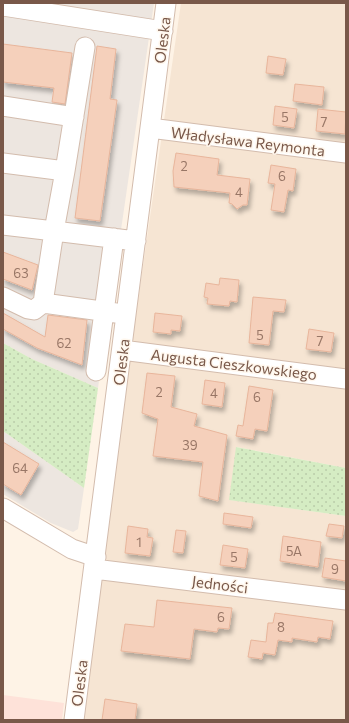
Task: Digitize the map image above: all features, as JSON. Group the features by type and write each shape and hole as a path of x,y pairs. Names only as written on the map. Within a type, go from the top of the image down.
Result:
{"street":[{"name":"Oleska","path":"74,720 166,3"},
{"path":"3,6 59,9 163,31"},
{"path":"3,298 28,309 34,310 43,303 54,231 66,172 84,47"},
{"path":"3,106 74,117"},
{"name":"Władysława Reymonta","path":"150,128 346,153"},
{"path":"3,163 66,172"},
{"path":"3,225 136,241"},
{"path":"96,371 114,238"},
{"path":"43,303 127,314"},
{"name":"Augusta Cieszkowskiego","path":"122,350 346,379"},
{"name":"Jedności","path":"3,508 95,563 346,600"}],"shaded area":[{"path":"3,3 154,3 98,388 32,359 3,343"},
{"path":"181,3 346,3 346,468 237,447 230,500 346,516 346,720 83,720 129,362"},
{"path":"3,431 84,488 78,529 73,532 51,523 3,494"},
{"path":"3,695 64,703 62,720 3,720"}],"green space":[{"path":"3,343 32,359 98,388 84,488 3,431"},
{"path":"236,447 346,468 346,516 229,500"}],"building":[{"path":"3,44 72,53 65,104 52,102 54,88 3,82"},
{"path":"97,46 116,49 110,99 117,100 100,221 75,218"},
{"path":"268,56 286,59 283,75 266,73"},
{"path":"295,84 324,87 322,105 293,101"},
{"path":"275,106 297,109 294,128 273,125"},
{"path":"318,109 346,112 345,134 316,131"},
{"path":"176,153 219,159 217,175 250,179 247,205 243,205 237,209 229,203 230,193 174,187 173,171"},
{"path":"271,165 296,169 293,191 288,190 284,212 271,210 275,184 268,183"},
{"path":"3,252 38,265 32,290 3,279"},
{"path":"220,278 239,280 237,302 230,301 229,306 207,304 208,298 204,297 206,283 219,285"},
{"path":"253,297 286,300 284,312 273,311 269,345 249,343"},
{"path":"3,313 45,337 48,315 87,320 82,365 37,348 3,329"},
{"path":"155,313 182,316 180,331 171,330 171,334 153,332"},
{"path":"309,329 334,333 331,352 306,349"},
{"path":"147,373 175,376 171,407 197,414 194,426 227,435 218,501 199,496 203,462 153,456 158,419 142,413"},
{"path":"205,380 225,383 222,407 202,404"},
{"path":"249,386 273,390 267,431 255,429 253,439 236,436 238,425 243,426"},
{"path":"3,442 39,464 21,495 3,484"},
{"path":"224,513 253,517 251,528 223,524"},
{"path":"329,524 344,526 342,538 326,536"},
{"path":"128,526 148,529 147,537 153,538 150,556 125,553"},
{"path":"176,530 186,531 183,553 173,552"},
{"path":"283,536 321,542 318,567 280,561"},
{"path":"223,545 248,549 245,568 220,565"},
{"path":"325,558 346,561 346,581 322,577"},
{"path":"157,600 232,608 229,629 218,628 217,632 194,629 190,659 121,651 125,624 154,627"},
{"path":"275,613 333,621 330,639 318,637 317,642 292,638 292,642 278,640 275,655 263,653 262,659 248,657 251,640 266,642 268,623 273,623"},
{"path":"105,699 137,704 135,720 102,720"}]}
